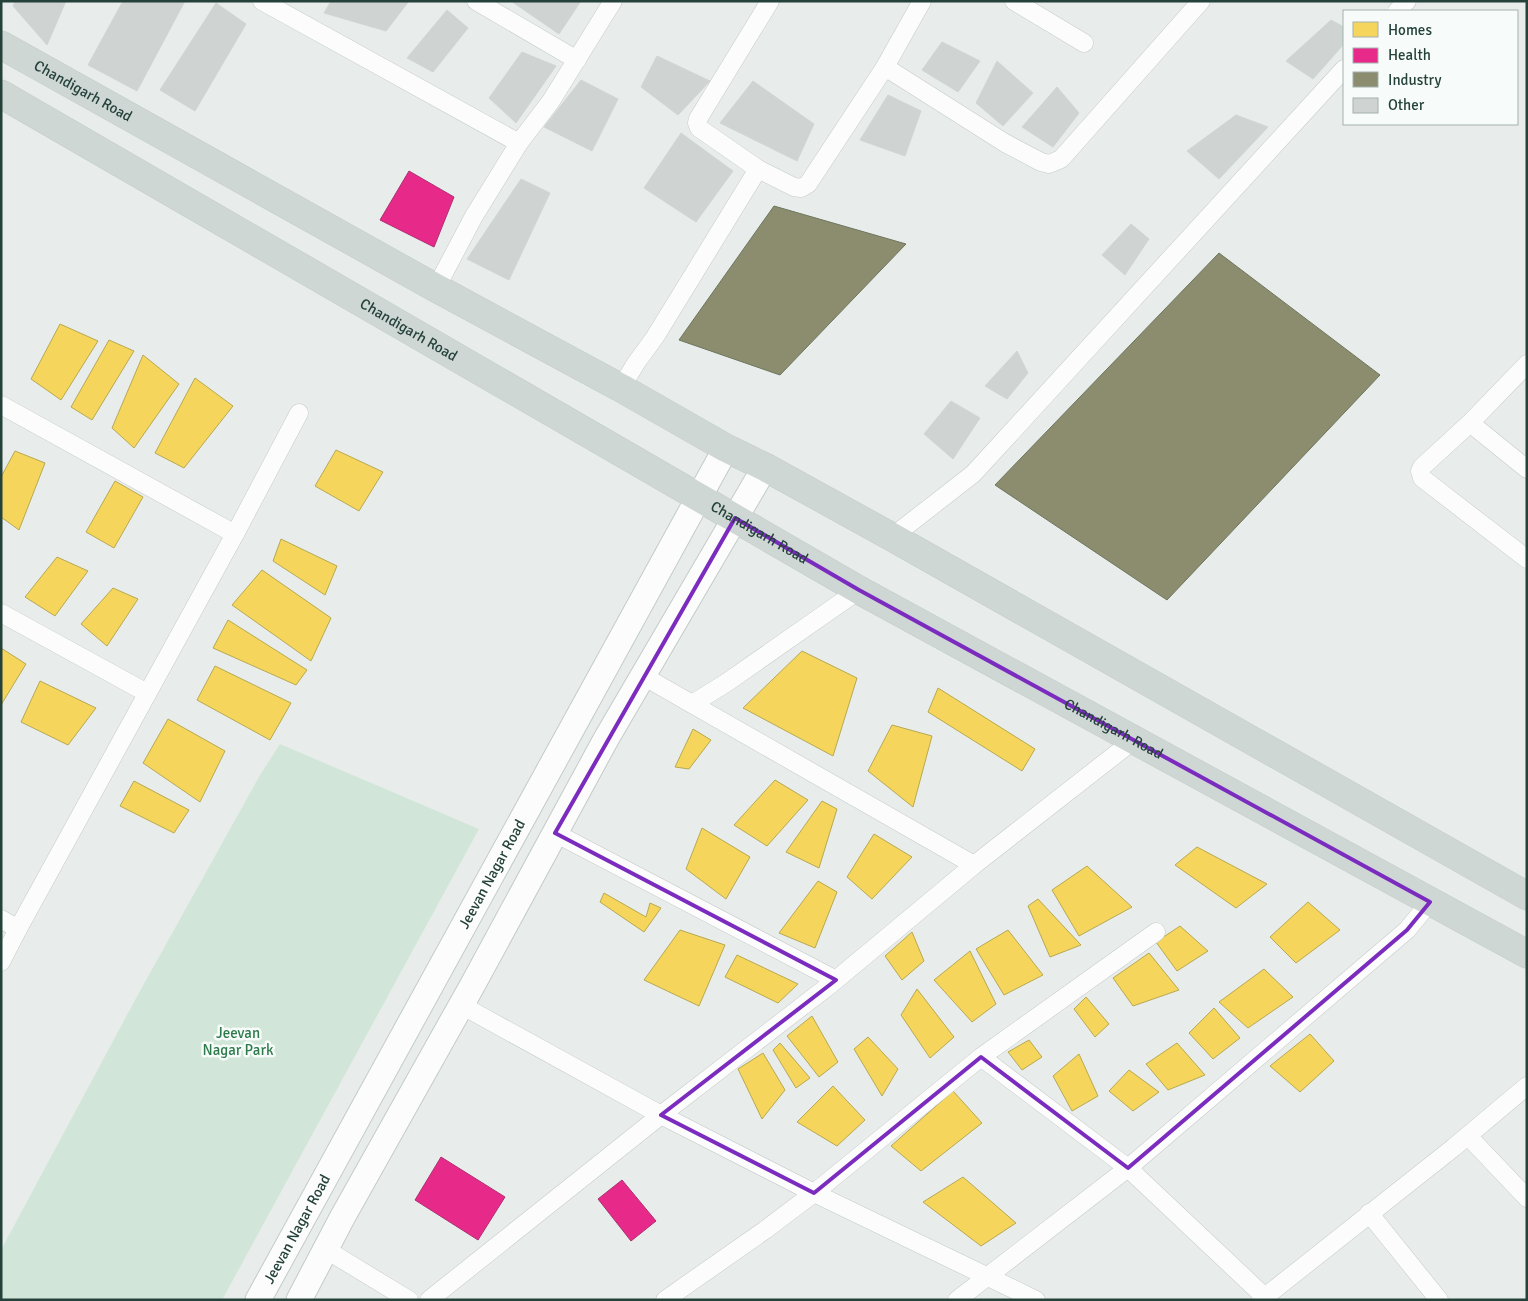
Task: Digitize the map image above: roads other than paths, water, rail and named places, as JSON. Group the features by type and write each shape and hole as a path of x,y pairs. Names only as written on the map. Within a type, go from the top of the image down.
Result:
{"main road":[{"name":"Chandigarh Road","path":"1,45 726,448 765,466 1527,896"},
{"name":"Chandigarh Road","path":"1,94 859,590 1527,954"}],"street":[{"path":"262,1 519,143"},
{"path":"476,1 577,60"},
{"path":"436,288 474,216 519,143 551,101 614,1"},
{"path":"770,1 697,123 699,128 758,169 801,188 808,184 885,67 922,1"},
{"path":"1014,1 1084,43"},
{"path":"885,67 1004,143 1041,162 1049,164 1061,159 1202,1"},
{"path":"892,537 972,474 1343,70"},
{"path":"621,388 636,363 661,329 758,169"},
{"path":"1527,364 1470,423 1422,467 1420,475 1527,559"},
{"path":"1,405 235,534"},
{"path":"1,962 299,413"},
{"path":"1470,423 1527,469"},
{"name":"Jeevan Nagar Road","path":"258,1300 726,448"},
{"path":"299,1300 555,833 643,676 765,466"},
{"path":"692,704 726,683 859,590"},
{"path":"1,613 147,693"},
{"path":"643,676 974,865"},
{"path":"430,1300 661,1115 836,980 974,865 1134,740"},
{"path":"555,833 836,980"},
{"path":"957,1300 1128,1168 1408,930 1430,902"},
{"path":"1,919 18,929"},
{"path":"665,1300 814,1193 981,1057 1156,932"},
{"path":"461,1005 661,1115 814,1193 1036,1300"},
{"path":"981,1057 1128,1168 1265,1299 1369,1213 1468,1136 1527,1086"},
{"path":"1468,1136 1527,1198"},
{"path":"1369,1213 1439,1300"},
{"path":"326,1249 409,1300"}],"park label":[{"name":"Jeevan Nagar Park","path":"238,1042"}]}
